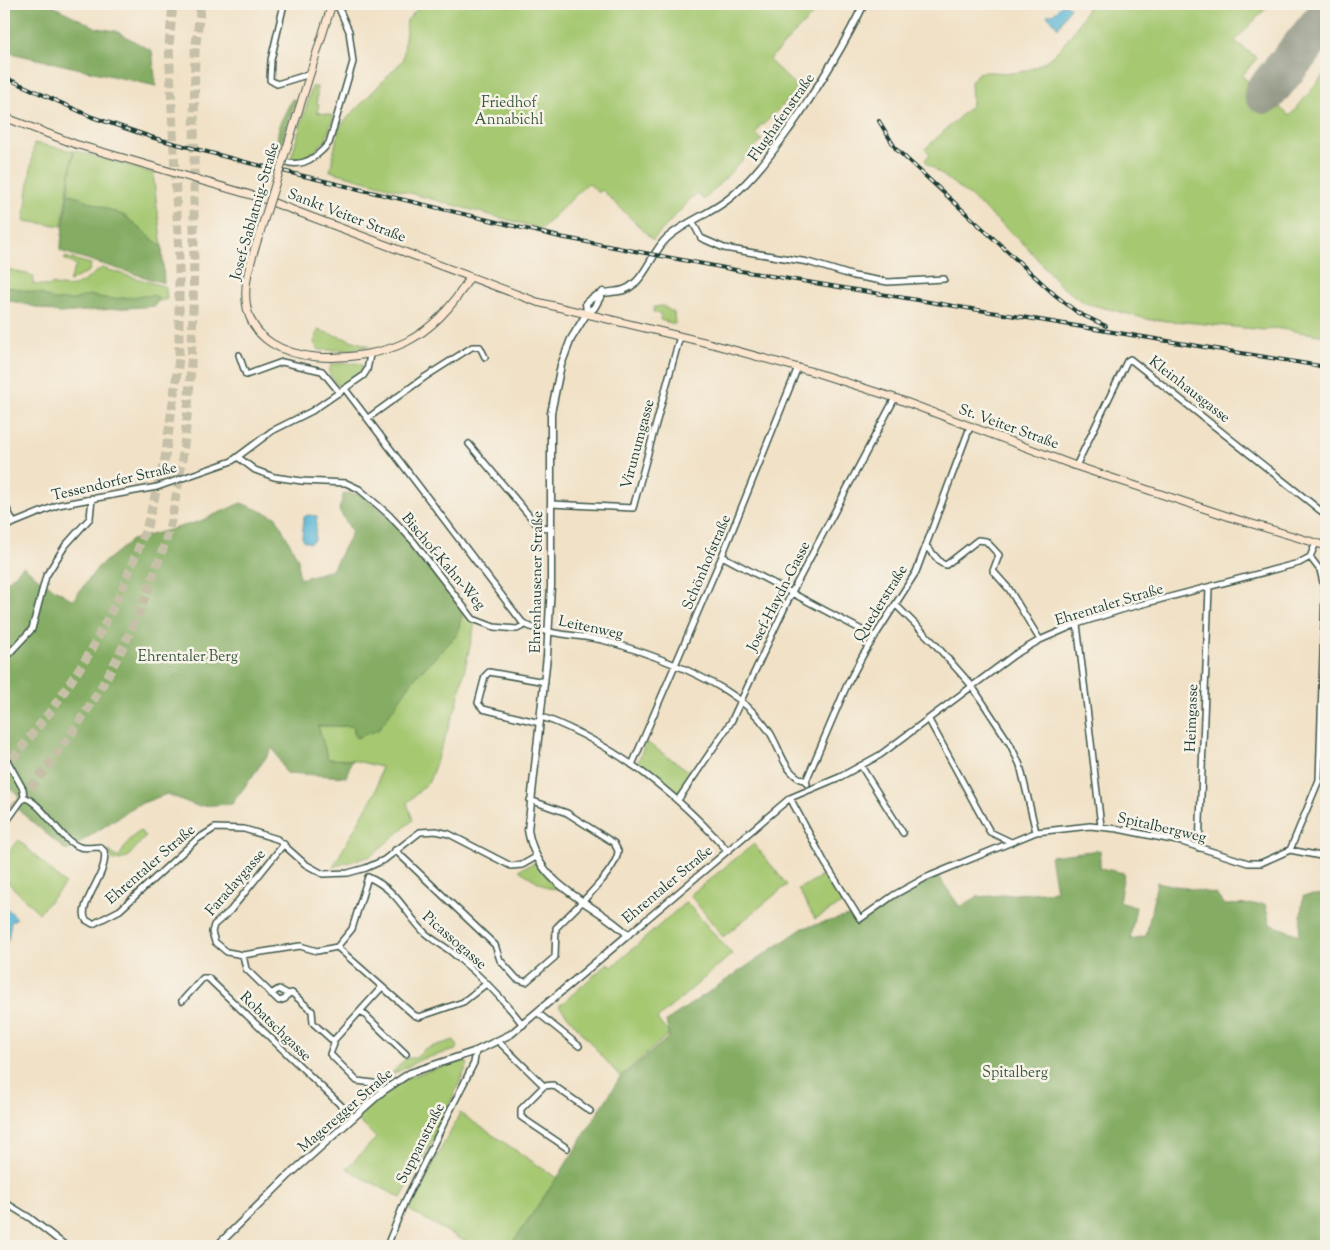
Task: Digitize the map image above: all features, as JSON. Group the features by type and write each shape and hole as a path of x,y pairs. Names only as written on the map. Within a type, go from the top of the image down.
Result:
{"main road":[{"name":"Josef-Sablatnig-Straße","path":"332,4 254,248 246,285 247,309 255,325 270,341 292,351 324,358 370,355 408,341 427,327 447,311 470,278"},
{"name":"Sankt Veiter Straße","path":"4,117 75,144 260,198 537,302 680,336"},
{"name":"St. Veiter Straße","path":"680,336 798,367 895,398 1076,466 1326,546"}],"street":[{"path":"284,4 273,51 270,80 277,84 310,74"},
{"path":"273,156 291,164 305,164 321,152 329,143 353,62 349,32 337,4"},
{"name":"Flughafenstraße","path":"586,313 594,308 603,292 624,290 635,283 665,240 729,199 763,166 828,72 864,4"},
{"path":"692,221 701,238 724,248 808,262 854,276 888,282 944,279"},
{"name":"Ehrenhausener Straße","path":"536,857 528,830 545,682 548,631 551,529 550,426 553,401 569,345 586,313"},
{"name":"Virunumgasse","path":"551,504 633,508 680,336"},
{"path":"368,418 425,377 472,347 480,347 485,357"},
{"path":"239,355 246,375 282,362 322,371 340,393"},
{"name":"Tessendorfer Straße","path":"4,527 58,505 157,487 239,458 272,430 312,411 340,393 367,370 370,355"},
{"name":"Kleinhausgasse","path":"1076,466 1105,404 1127,361 1130,359 1326,515"},
{"name":"Schönhofstraße","path":"632,765 722,556 798,367"},
{"path":"345,389 525,625"},
{"name":"Josef-Haydn-Gasse","path":"678,800 731,722 792,592 895,398"},
{"name":"Quederstraße","path":"806,782 847,685 916,572 970,427"},
{"path":"468,444 538,526 551,529"},
{"name":"Bischof-Kahn-Weg","path":"239,458 255,470 274,477 302,482 346,483 359,489 389,515 414,542 473,619 494,627 517,629 525,625"},
{"path":"4,659 32,629 46,576 65,546 90,518 92,498"},
{"path":"4,503 14,523"},
{"path":"926,546 941,563 946,565 978,540 986,540 1000,555 993,571 1009,589 1040,640"},
{"path":"1316,543 1310,557 1320,570 1325,591 1318,786 1290,850 1326,857"},
{"path":"722,556 875,637"},
{"name":"Ehrentaler Straße","path":"24,797 36,804 62,833 80,848 100,848 104,851 106,859 84,912 86,920 96,924 120,910 208,830 215,828 244,829 262,834 284,844 305,864 323,874 348,873 366,868 384,860 420,832 436,831 449,834 507,865 522,865 536,857 556,882 582,904 616,923 628,936 790,798 861,766 929,720 1014,655 1040,640 1077,624 1124,609 1299,563 1310,557"},
{"name":"Heimgasse","path":"1199,848 1209,588"},
{"path":"896,605 934,643 972,686 1010,744 1020,765 1036,832"},
{"path":"1077,624 1101,826"},
{"name":"Leitenweg","path":"525,625 605,641 654,655 706,679 741,701 754,712 770,732 790,772 794,777 806,782"},
{"path":"545,682 489,672 485,676 478,703 483,709 555,721 591,740 632,765 678,800 727,850"},
{"path":"929,720 990,832 1011,842"},
{"path":"4,755 23,788 24,797 4,825"},
{"path":"861,766 903,833"},
{"path":"806,782 809,789"},
{"path":"1318,786 1326,786"},
{"name":"Spitalbergweg","path":"790,798 825,863 860,920 894,894 917,882 1036,832 1101,826 1151,834 1248,863 1261,863 1290,850"},
{"path":"395,850 495,945 500,960 517,979 523,982 531,980 553,960 556,954 556,928 582,904 616,860 617,847 567,813 530,800"},
{"name":"Faradaygasse","path":"284,844 230,911 216,922 212,929 212,936 221,948 243,955 300,946 317,951 337,947"},
{"path":"366,868 368,877 352,929 337,947 418,1017 463,1002 486,984"},
{"name":"Picassogasse","path":"368,877 384,886 403,903 412,920 437,944 456,955 524,1025"},
{"name":"Mageregger Straße","path":"217,1246 247,1215 352,1116 383,1091 410,1073 476,1052 524,1025 628,936"},
{"path":"243,955 246,969 279,1001 288,994"},
{"name":"Robatschgasse","path":"182,1000 202,978 208,978 352,1116"},
{"path":"382,987 333,1041 330,1057 357,1081 373,1083 383,1091"},
{"path":"272,994 279,989 292,994 312,1011 313,1023 333,1041"},
{"path":"361,1011 406,1054"},
{"path":"538,1013 579,1046"},
{"path":"498,1041 544,1086"},
{"name":"Suppanstraße","path":"387,1246 404,1201 474,1063 476,1052"},
{"path":"567,1148 521,1117 521,1109 544,1086 553,1085 590,1111"},
{"path":"4,1202 30,1218 66,1246"}],"green space":[{"path":"4,4 49,4 97,28 116,31 152,51 156,86 15,54 4,49"},
{"name":"Friedhof Annabichl","path":"422,4 823,4 769,60 799,89 763,125 761,124 756,134 762,140 704,200 698,194 688,200 653,240 602,190 598,193 588,183 541,229 330,171 339,127 403,60 407,20"},
{"path":"1089,4 1270,4 1235,41 1257,58 1242,76 1290,116 1326,72 1326,336 1274,328 1264,330 1151,320 1085,303 1062,287 1025,245 971,197 925,160 930,154 925,149 972,105 971,82 978,73 1020,72 1043,62 1053,55 1070,36"},
{"path":"312,87 317,87 317,103 319,104 317,112 334,116 326,140 309,156 299,159 291,158"},
{"path":"292,99 296,100 279,150 276,149 279,125"},
{"path":"34,143 73,151 62,226 24,221"},
{"path":"74,150 153,173 162,247 125,216 68,193"},
{"path":"68,193 125,216 162,247 164,283 60,251"},
{"path":"65,257 91,264 89,271 69,282 76,265 64,259"},
{"path":"4,268 34,276 33,284 49,286 51,284 67,287 83,282 102,268 166,287 167,299 147,305 59,310 4,295"},
{"path":"4,286 42,294 53,300 74,300 88,295 111,299 154,295 158,298 155,306 59,313 4,299"},
{"path":"663,306 674,313 675,324 660,320 661,314 653,312 654,307"},
{"path":"318,330 370,346 349,350 319,350 314,343"},
{"path":"357,363 362,365 361,372 342,386 337,385 329,373 331,364"},
{"name":"Ehrentaler Berg","path":"344,493 360,494 387,515 463,610 457,635 416,676 378,730 356,738 353,726 318,726 328,759 352,760 346,777 286,773 273,748 232,804 197,806 167,794 137,805 67,851 17,809 19,795 4,785 4,585 23,566 43,582 73,600 98,567 132,540 198,522 241,503 276,517 298,559 299,579 332,570 352,532 339,510"},
{"path":"463,610 475,623 457,704 429,782 407,803 413,820 371,856 333,867 376,791 381,767 352,760 328,759 318,726 353,726 356,738 457,635"},
{"path":"646,742 692,773 680,792 676,793 637,764"},
{"path":"140,831 146,836 127,858 115,861 111,858 108,850 118,858 130,839"},
{"path":"19,840 65,884 39,913 4,879 4,856"},
{"path":"754,844 787,885 723,937 690,895"},
{"name":"Spitalberg","path":"1100,850 1100,868 1124,873 1119,902 1136,907 1130,939 1146,936 1157,882 1216,894 1224,905 1265,904 1270,924 1299,935 1303,896 1326,894 1326,1233 1321,1246 736,1246 731,1242 729,1246 510,1246 559,1175 619,1079 669,1037 666,1021 803,928 852,915 858,923 899,897 938,876 960,907 977,897 1056,891 1050,856"},
{"path":"534,863 538,865 557,889 548,888 520,871 520,869"},
{"path":"826,874 843,903 815,919 798,889"},
{"path":"686,902 732,954 657,1019 669,1034 620,1077 559,1006 608,963 612,967"},
{"path":"454,1040 458,1047 456,1050 422,1059 389,1076 406,1058 416,1058 424,1049"},
{"path":"463,1060 468,1064 434,1138 401,1198 347,1168 376,1138 356,1118 390,1089 409,1077"},
{"path":"460,1113 557,1178 510,1246 473,1246 409,1210"}],"water":[{"path":"1063,4 1070,7 1058,28 1047,15 1054,13"},
{"path":"308,515 317,516 315,539 310,543 304,541 302,537 304,517"},
{"path":"4,905 17,918 11,922 8,941 4,943"}],"runway":[{"path":"1265,93 1326,18"}],"tunnel":[{"path":"4,770 53,708 91,651 122,590 147,526 165,458 179,359 179,257 169,46 173,4"},
{"path":"4,819 28,791 71,734 108,674 140,610 168,533 182,463 189,392 194,284 195,51 201,4"}],"railway":[{"path":"4,77 92,117 154,138 249,163 560,237 741,271 1326,367"},
{"path":"879,121 896,149 1055,295 1078,313 1106,326"}]}
